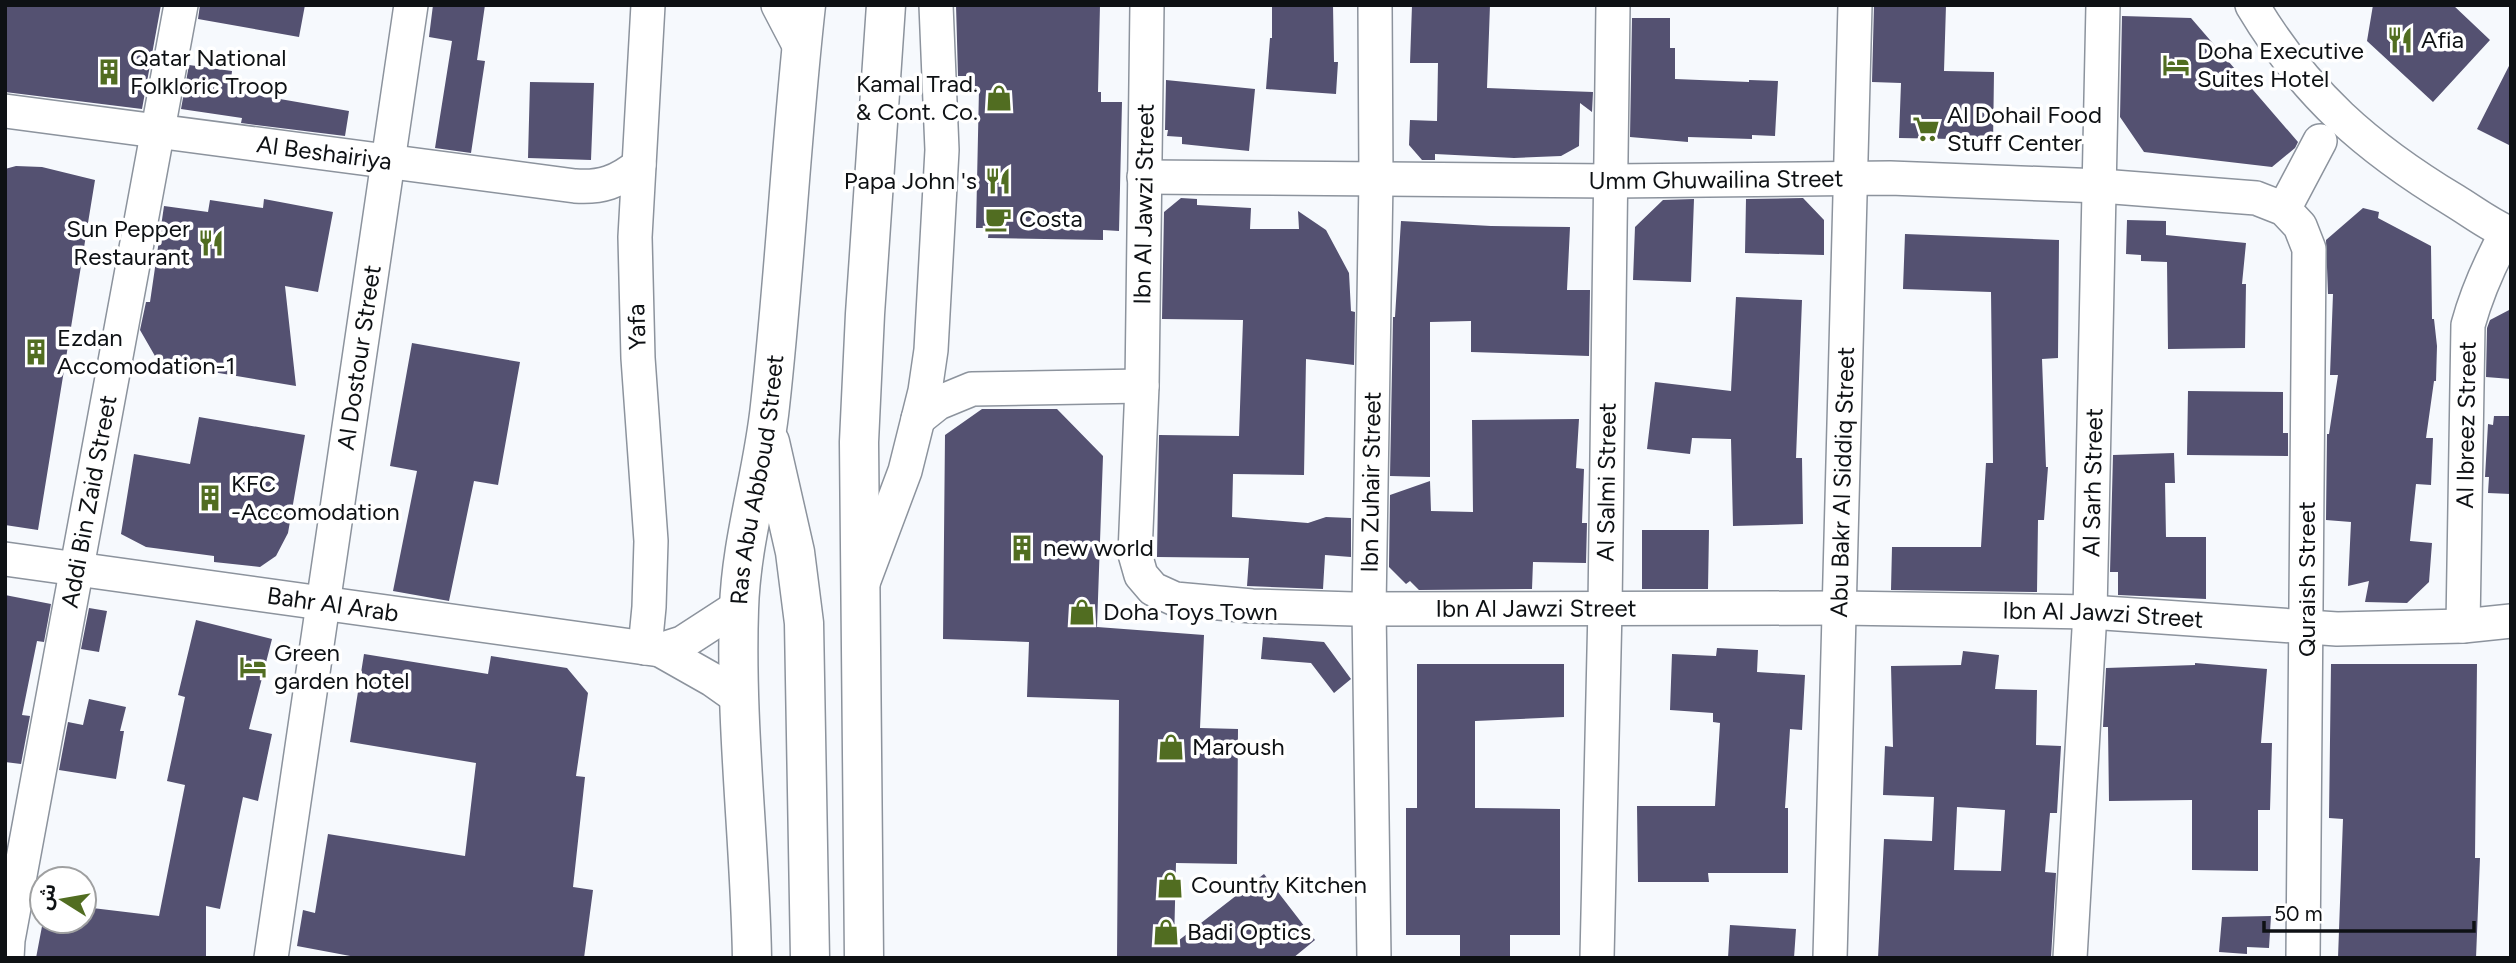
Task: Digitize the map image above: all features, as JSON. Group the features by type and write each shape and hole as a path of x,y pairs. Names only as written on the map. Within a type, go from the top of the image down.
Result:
{"main road":[{"name":"Ras Abu Abboud Street","path":"752,958 751,898 737,697 739,606 746,531 767,430 806,5"},
{"path":"864,958 859,442 863,339 886,5"},
{"path":"767,430 799,574 804,623 810,958"},
{"path":"726,958 751,898"}],"street":[{"name":"Addi Bin Zaid Street","path":"7,958 160,132 181,5"},
{"name":"Al Dostour Street","path":"271,958 411,5"},
{"name":"Yafa","path":"648,5 635,237 636,320 651,541 649,607 653,649"},
{"path":"778,5 801,49"},
{"path":"859,595 905,471 931,349 942,150 936,5"},
{"name":"Ibn Al Jawzi Street","path":"1147,5 1142,386 1135,554 1141,575 1153,589 1175,599 1240,605 1369,608 1840,608 2090,612 2337,629 2463,626 2511,621"},
{"name":"Ibn Zuhair Street","path":"1374,958 1369,608 1376,179 1375,5"},
{"name":"Al Salmi Street","path":"1597,958 1605,608 1613,5"},
{"name":"Abu Bakr Al Siddiq Street","path":"1830,958 1856,5"},
{"name":"Al Sarh Street","path":"2070,958 2090,612 2103,5"},
{"path":"2252,5 2266,29 2308,86 2354,130 2410,174 2509,233"},
{"name":"Al Beshairiya","path":"5,111 592,187 625,177 639,165"},
{"path":"2284,209 2320,141"},
{"name":"Umm Ghuwailina Street","path":"1144,177 1612,181 1851,178 2101,186 2256,198 2284,209"},
{"name":"Quraish Street","path":"2284,209 2300,226 2309,249 2303,958"},
{"name":"Al Ibreez Street","path":"2463,626 2468,325 2486,270 2509,233"},
{"path":"931,349 951,373 972,389"},
{"path":"918,419 938,403 972,389 1142,386"},
{"name":"Bahr Al Arab","path":"5,559 653,649 713,680 737,697"},
{"path":"653,649 682,643 739,606"}],"building":[{"path":"5,5 161,5 142,109 5,92"},
{"path":"200,5 305,5 299,37 198,19"},
{"path":"433,5 485,5 477,60 485,61 471,153 435,148 452,41 429,37"},
{"path":"956,5 1100,5 1098,92 1101,92 1101,102 1122,102 1119,231 1103,230 1103,240 988,238 989,228 976,228 979,89 971,89 969,76 958,76"},
{"path":"1272,5 1333,5 1334,62 1338,62 1336,94 1266,89 1272,38"},
{"path":"1412,5 1490,5 1487,88 1593,92 1592,112 1580,103 1579,146 1561,156 1514,158 1435,154 1435,160 1422,160 1409,145 1410,120 1437,121 1438,63 1410,63"},
{"path":"1874,5 1946,5 1944,71 1994,72 1993,146 1953,146 1953,139 1899,138 1901,83 1872,82"},
{"path":"2373,5 2453,5 2490,40 2433,102 2367,41"},
{"name":"Doha Executive Suites Hotel","path":"2122,16 2191,18 2298,142 2295,148 2272,167 2144,152 2120,117"},
{"path":"1632,18 1670,18 1670,48 1675,48 1675,79 1778,81 1775,136 1752,135 1752,139 1688,137 1688,142 1630,137"},
{"path":"2511,62 2511,146 2477,129"},
{"path":"189,65 232,71 231,80 240,82 239,92 349,111 345,136 241,123 242,118 181,109"},
{"path":"1166,80 1255,89 1249,151 1182,144 1182,137 1167,136"},
{"path":"530,82 594,83 591,160 528,158"},
{"name":"Ezdan Accomodation-1","path":"16,166 42,167 95,180 38,530 5,525 5,169"},
{"path":"1181,198 1197,199 1197,205 1251,208 1250,229 1299,229 1298,211 1326,230 1349,273 1351,311 1355,312 1354,365 1306,359 1304,475 1233,474 1232,517 1308,523 1326,517 1351,518 1351,557 1325,555 1323,589 1247,586 1249,558 1157,557 1159,435 1239,436 1243,320 1162,319 1164,212"},
{"path":"1803,198 1824,220 1824,255 1745,253 1746,199"},
{"path":"264,199 333,212 318,292 285,286 296,386 159,363 140,330 146,302 150,302 164,206 208,212 210,200 263,208"},
{"path":"1694,199 1691,282 1633,280 1635,227 1663,200"},
{"path":"2363,208 2379,212 2378,218 2431,246 2432,319 2437,346 2436,381 2426,438 2433,438 2431,485 2416,484 2410,541 2432,543 2429,582 2407,603 2365,602 2369,581 2348,586 2351,522 2326,520 2327,434 2338,375 2330,375 2333,294 2328,294 2326,240"},
{"path":"2127,220 2166,221 2166,235 2246,243 2242,284 2246,284 2245,348 2168,349 2167,262 2141,261 2141,255 2126,254"},
{"path":"1401,221 1570,227 1567,290 1590,290 1589,356 1471,352 1471,321 1430,322 1430,477 1390,476 1393,317"},
{"path":"1905,234 2059,240 2058,358 2042,359 2048,467 2044,520 2038,520 2037,592 1891,590 1892,547 1981,547 1986,463 1993,463 1991,292 1903,289"},
{"path":"1736,297 1802,300 1796,458 1802,458 1803,524 1733,526 1731,439 1692,438 1690,454 1647,449 1655,382 1731,391"},
{"path":"2511,309 2511,379 2486,377 2487,328 2490,320"},
{"path":"412,343 520,362 498,485 474,481 449,601 393,591 417,471 390,466"},
{"path":"2188,391 2283,392 2283,433 2288,433 2288,456 2187,455"},
{"path":"982,409 1057,409 1103,456 1097,627 1204,635 1200,728 1238,729 1237,864 1176,863 1174,944 1264,874 1315,940 1293,958 1117,958 1119,700 1027,697 1029,642 943,639 945,435"},
{"path":"2494,416 2511,416 2511,494 2488,493 2489,477 2485,477 2488,424 2493,425"},
{"name":"KFC -Accomodation","path":"199,417 305,435 288,533 276,556 260,567 214,562 214,556 146,547 121,534 134,454 190,464"},
{"path":"1579,419 1576,468 1584,469 1582,523 1587,523 1586,563 1533,562 1532,589 1419,590 1410,581 1406,584 1389,567 1390,495 1430,481 1431,511 1473,512 1472,420"},
{"path":"2174,453 2175,483 2165,483 2166,537 2206,537 2206,599 2118,595 2118,572 2110,572 2113,455"},
{"path":"1642,530 1709,530 1708,589 1642,589"},
{"path":"5,595 51,604 44,642 37,641 22,715 30,716 21,764 5,762"},
{"path":"89,608 107,611 99,652 81,649"},
{"path":"196,620 272,639 249,729 272,734 258,801 243,797 220,909 206,906 206,958 36,958 40,935 98,935 98,909 159,916 185,785 167,781 185,697 178,695"},
{"path":"1263,637 1324,642 1351,679 1334,693 1311,663 1261,659"},
{"path":"1717,648 1758,650 1757,672 1805,675 1802,730 1790,729 1785,808 1788,808 1788,873 1708,873 1709,882 1638,882 1637,806 1715,806 1720,723 1713,722 1713,713 1670,710 1672,654 1716,656"},
{"path":"1963,651 1999,655 1995,689 2037,690 2036,745 2061,746 2057,813 2050,813 2045,872 2056,873 2051,958 1878,958 1884,839 1932,841 1934,797 1883,795 1885,746 1893,747 1891,666 1961,665","holes":["1957,807 2005,810 2001,871 1954,870"]},
{"path":"364,654 488,674 491,656 567,668 588,693 576,776 585,777 573,887 593,890 584,958 361,958 297,946 303,910 315,913 328,834 465,856 476,763 350,742"},
{"path":"2195,663 2267,669 2261,743 2272,743 2270,810 2258,810 2258,871 2192,870 2192,800 2109,801 2108,727 2103,727 2106,668"},
{"path":"1417,664 1564,664 1564,717 1475,721 1475,808 1560,809 1560,935 1510,935 1510,958 1460,958 1460,935 1406,935 1406,808 1417,808"},
{"path":"2331,664 2477,664 2475,858 2480,858 2476,958 2338,958 2343,819 2329,818"},
{"path":"89,699 126,707 120,731 124,731 116,779 59,770 68,722 83,725"},
{"path":"2271,916 2269,948 2247,947 2247,954 2219,952 2222,917"},
{"path":"1730,925 1796,929 1794,958 1728,958"}],"place":[{"name":"Afia","path":"2400,40"},
{"name":"Doha Executive Suites Hotel","path":"2176,65"},
{"name":"Qatar National Folkloric Troop","path":"109,72"},
{"name":"Kamal Trad. & Cont. Co.","path":"999,98"},
{"name":"Al Dohail Food Stuff Center","path":"1926,129"},
{"name":"Papa John 's","path":"998,181"},
{"name":"Costa","path":"998,219"},
{"name":"Sun Pepper Restaurant","path":"211,243"},
{"name":"Ezdan Accomodation-1","path":"36,352"},
{"name":"KFC -Accomodation","path":"210,498"},
{"name":"new world","path":"1022,548"},
{"name":"Doha Toys Town","path":"1082,612"},
{"name":"Green garden hotel","path":"253,667"},
{"name":"Maroush","path":"1171,747"},
{"name":"Country Kitchen","path":"1170,885"},
{"name":"Badi Optics","path":"1166,932"}]}
